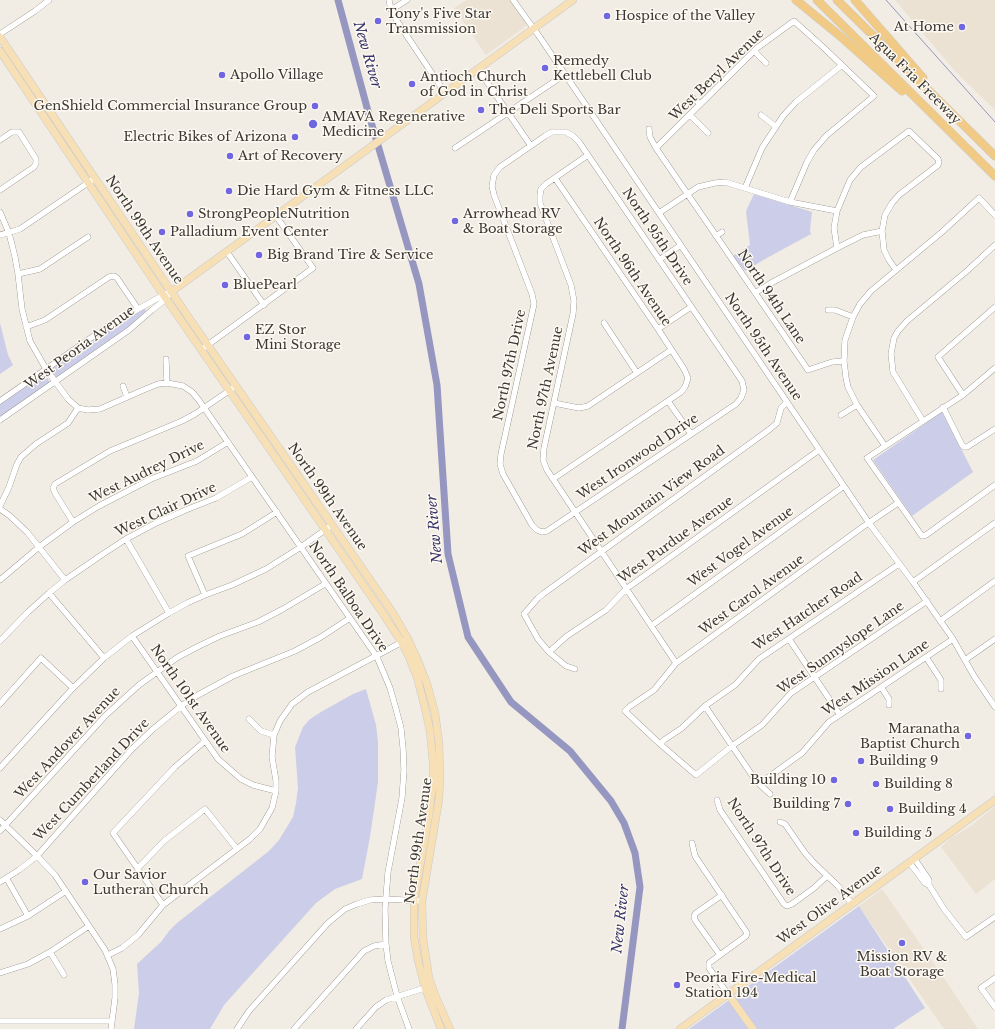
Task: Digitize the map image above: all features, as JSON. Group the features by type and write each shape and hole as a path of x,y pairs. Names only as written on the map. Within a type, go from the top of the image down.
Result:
{"highway":[{"path":"796,0 840,36 921,108 938,118"},
{"name":"Agua Fria Freeway","path":"817,0 995,176"},
{"name":"Agua Fria Freeway","path":"837,0 995,156"},
{"path":"855,0 943,99 950,111"}],"main road":[{"name":"West Peoria Avenue","path":"171,292 572,0"},
{"name":"North 99th Avenue","path":"0,37 92,180 119,229 284,471 405,641 428,720 433,763 430,798 414,900 414,937 418,960 428,987 440,1029"},
{"name":"North 99th Avenue","path":"0,51 126,225 207,345 393,613 405,641 427,684 436,717 439,743 440,780 439,799 422,901 423,942 428,987 450,1029"},
{"path":"119,229 126,225"},
{"path":"284,471 291,466"},
{"path":"430,798 439,799"},
{"name":"West Olive Avenue","path":"680,1029 995,800"},
{"path":"728,994 753,1029"}],"street":[{"path":"0,34 49,0"},
{"path":"389,0 391,10 409,41 445,93"},
{"path":"391,10 407,0"},
{"name":"North 95th Avenue","path":"512,0 681,245 869,523 927,601 953,639 974,676 995,707"},
{"name":"West Beryl Avenue","path":"656,148 754,51 794,21 842,65"},
{"path":"754,51 766,63"},
{"path":"745,188 762,148 775,126 796,102 842,65 874,96 826,136 814,150 807,162 790,202"},
{"path":"478,69 530,146"},
{"path":"455,148 564,75"},
{"path":"692,97 700,104"},
{"path":"690,115 708,133"},
{"path":"761,116 775,126"},
{"name":"North 94th Lane","path":"649,129 650,137 656,148 719,234 755,293 808,370 832,362 844,361"},
{"path":"837,248 834,232 837,212 848,184 857,170 909,131 938,159 939,162 938,165 895,199 887,211 883,221 883,243 886,253 896,270"},
{"path":"0,140 12,132 19,132 36,159 34,167 0,190"},
{"name":"North 95th Drive","path":"530,146 552,132 566,132 576,139 742,382 744,387 743,393"},
{"name":"North 97th Drive","path":"530,146 498,169 492,179 492,186 494,195 532,294 534,304 500,464 503,474 532,525 539,532"},
{"name":"North 97th Avenue","path":"588,155 543,186 539,199 571,285 574,301 573,314 543,456 545,467 676,664"},
{"name":"North 96th Avenue","path":"555,178 686,371 688,380 684,390 668,401"},
{"path":"0,235 9,233 28,223 92,180"},
{"path":"659,213 688,193 702,186 715,182 725,182 790,202 837,212"},
{"path":"885,446 857,405 848,387 844,361 845,340 853,317 867,295 942,232 979,198 995,215"},
{"path":"0,212 9,233 18,274 22,309 33,347 46,369 68,400 78,408 88,410 100,409 158,384 167,383 166,359"},
{"path":"201,350 313,268 276,216"},
{"path":"755,293 862,234 882,231"},
{"path":"18,274 40,269 88,237"},
{"path":"659,260 681,245"},
{"path":"923,421 893,372 891,346 898,331 907,321 995,245"},
{"path":"227,252 264,305"},
{"path":"26,327 45,320 109,277 114,276 117,278 138,309"},
{"name":"West Peoria Avenue","path":"0,420 129,330 171,292"},
{"name":"West Peoria Avenue","path":"0,401 108,326 138,309 165,297"},
{"path":"658,329 691,307"},
{"path":"963,395 938,357 995,307"},
{"path":"828,310 835,310 853,317"},
{"path":"604,323 638,373"},
{"path":"554,404 575,408 585,407 672,350"},
{"path":"995,368 963,395 868,458 898,504 922,536 926,535 995,485"},
{"name":"North Balboa Drive","path":"167,383 176,384 188,389 198,398 325,584 377,657 390,688 401,728 404,763 402,798 388,872 386,899 386,944 388,961 397,996 409,1029"},
{"path":"123,386 127,397"},
{"path":"73,522 55,494 53,488 55,484 110,451 182,421 236,386"},
{"name":"West Ironwood Drive","path":"539,532 548,531 736,404 743,393"},
{"path":"553,479 668,401 691,434"},
{"name":"West Mountain View Road","path":"549,652 538,639 524,614 538,598 770,429 777,423 781,408 787,402"},
{"path":"841,416 857,405"},
{"path":"943,407 964,447 967,447 995,429"},
{"path":"0,506 21,457 36,444 68,423 78,408"},
{"name":"West Audrey Drive","path":"0,579 39,546 73,522 113,498 151,479 197,461 228,442"},
{"name":"West Purdue Avenue","path":"549,652 567,636 601,614 626,589 819,450"},
{"name":"West Clair Drive","path":"0,641 28,612 65,580 126,539 154,524 216,498 252,477"},
{"name":"West Vogel Avenue","path":"651,626 844,486"},
{"name":"West Carol Avenue","path":"660,744 625,711 654,690 676,664 869,523 898,504"},
{"path":"0,509 19,524 39,546 65,580"},
{"path":"205,595 188,556 242,534 277,512"},
{"path":"913,582 995,523"},
{"path":"0,768 73,688 104,658 132,636 168,613 205,595 232,585 266,569 332,525"},
{"path":"126,539 168,613"},
{"name":"West Hatcher Road","path":"660,744 684,726 705,706 735,685 757,661 899,564"},
{"path":"940,621 995,581"},
{"name":"West Andover Avenue","path":"0,831 106,715 121,700 157,671 199,646 220,636 258,622 325,584"},
{"path":"49,593 104,658"},
{"name":"West Sunnyslope Lane","path":"660,744 696,775 732,746 762,725 788,696 927,601"},
{"name":"West Cumberland Drive","path":"0,882 37,856 131,750 153,729 181,706 233,676 295,651 321,637 350,618"},
{"name":"North 101st Avenue","path":"132,636 218,759 240,779 253,785 276,791"},
{"path":"965,660 995,638"},
{"path":"789,639 840,715"},
{"name":"West Mission Lane","path":"759,784 795,758 828,722 953,639"},
{"path":"108,955 122,948 138,935 163,905 237,849 260,829 272,808 276,791 272,757 274,735 284,713 298,698 405,641"},
{"path":"549,652 566,666 575,669"},
{"path":"926,657 941,680 941,689"},
{"path":"0,704 42,658 73,688"},
{"path":"881,687 889,699 889,705"},
{"path":"705,706 759,784 770,794"},
{"path":"248,719 261,731 274,735"},
{"path":"163,905 113,833 174,767 205,741"},
{"name":"North 97th Drive","path":"717,800 720,810 784,904 787,906 792,904 814,888 827,876"},
{"path":"138,868 164,841 205,809 237,849"},
{"path":"0,820 54,875 66,890 108,955 113,970 115,984 111,1029"},
{"path":"780,822 785,824 805,854 838,886 852,904"},
{"path":"692,843 695,856 747,933 746,936 709,963 709,968 728,994"},
{"path":"911,860 929,880 929,885 966,937 995,917"},
{"path":"6,879 28,916"},
{"path":"0,929 28,916 66,890"},
{"path":"720,955 695,920 694,916 722,895"},
{"path":"237,1029 249,1011 337,915 357,904 370,900 386,899 422,901"},
{"path":"0,974 11,973 28,964 50,952 89,926"},
{"path":"294,1029 364,951 374,946 386,944"},
{"path":"50,952 64,975"},
{"path":"995,978 981,988 995,1007"},
{"path":"356,1029 376,1007 386,1000 428,987"},
{"path":"0,1021 112,1021"}],"shaded area":[{"path":"467,0 510,0 526,23 526,26 486,55 454,8"},
{"path":"895,0 995,0 995,110 954,70"},
{"path":"754,194 812,212 811,234 745,271 733,256 750,245 746,211"},
{"path":"143,309 146,311 118,337 56,377 51,370 52,368 108,328"},
{"path":"0,323 8,355 13,365 0,374"},
{"path":"43,374 46,375 50,383 0,418 0,403"},
{"path":"942,412 973,472 912,516 873,460"},
{"path":"366,689 376,725 378,742 378,782 362,879 335,889 316,903 224,1005 210,1029 134,1029 139,993 137,964 161,942 177,923 269,851 279,840 293,817 296,803 298,788 295,747 303,727 310,719 321,712 353,694"},
{"path":"995,806 995,879 976,894 941,847 951,838 972,825"},
{"name":"Mission RV & Boat Storage","path":"882,889 978,1029 944,1029 859,906"},
{"path":"859,906 925,1008 893,1029 689,1029"}],"waterway":[{"name":"New River","path":"338,0 369,115 419,284 437,385 448,554 468,637 511,702 570,751 611,801 624,823 635,853 640,887 622,1029"},
{"path":"886,0 995,122"}],"place":[{"name":"Hospice of the Valley","path":"607,16"},
{"name":"Tony's Five Star Transmission","path":"378,21"},
{"name":"At Home","path":"962,27"},
{"name":"Remedy Kettlebell Club","path":"545,68"},
{"name":"Apollo Village","path":"222,75"},
{"name":"Antioch Church of God in Christ","path":"412,84"},
{"name":"GenShield Commercial Insurance Group","path":"315,106"},
{"name":"The Deli Sports Bar","path":"481,110"},
{"name":"AMAVA Regenerative Medicine","path":"313,124"},
{"name":"Electric Bikes of Arizona","path":"295,137"},
{"name":"Art of Recovery","path":"230,156"},
{"name":"Die Hard Gym & Fitness LLC","path":"229,191"},
{"name":"StrongPeopleNutrition","path":"190,214"},
{"name":"Arrowhead RV & Boat Storage","path":"455,221"},
{"name":"Palladium Event Center","path":"162,232"},
{"name":"Big Brand Tire & Service","path":"259,255"},
{"name":"BluePearl","path":"225,285"},
{"name":"EZ Stor Mini Storage","path":"247,337"},
{"name":"Maranatha Baptist Church","path":"968,736"},
{"name":"Building 9","path":"861,761"},
{"name":"Building 10","path":"834,780"},
{"name":"Building 8","path":"876,784"},
{"name":"Building 7","path":"848,804"},
{"name":"Building 4","path":"890,809"},
{"name":"Building 5","path":"856,833"},
{"name":"Our Savior Lutheran Church","path":"85,882"},
{"name":"Mission RV & Boat Storage","path":"902,943"},
{"name":"Peoria Fire-Medical Station 194","path":"677,985"}]}
